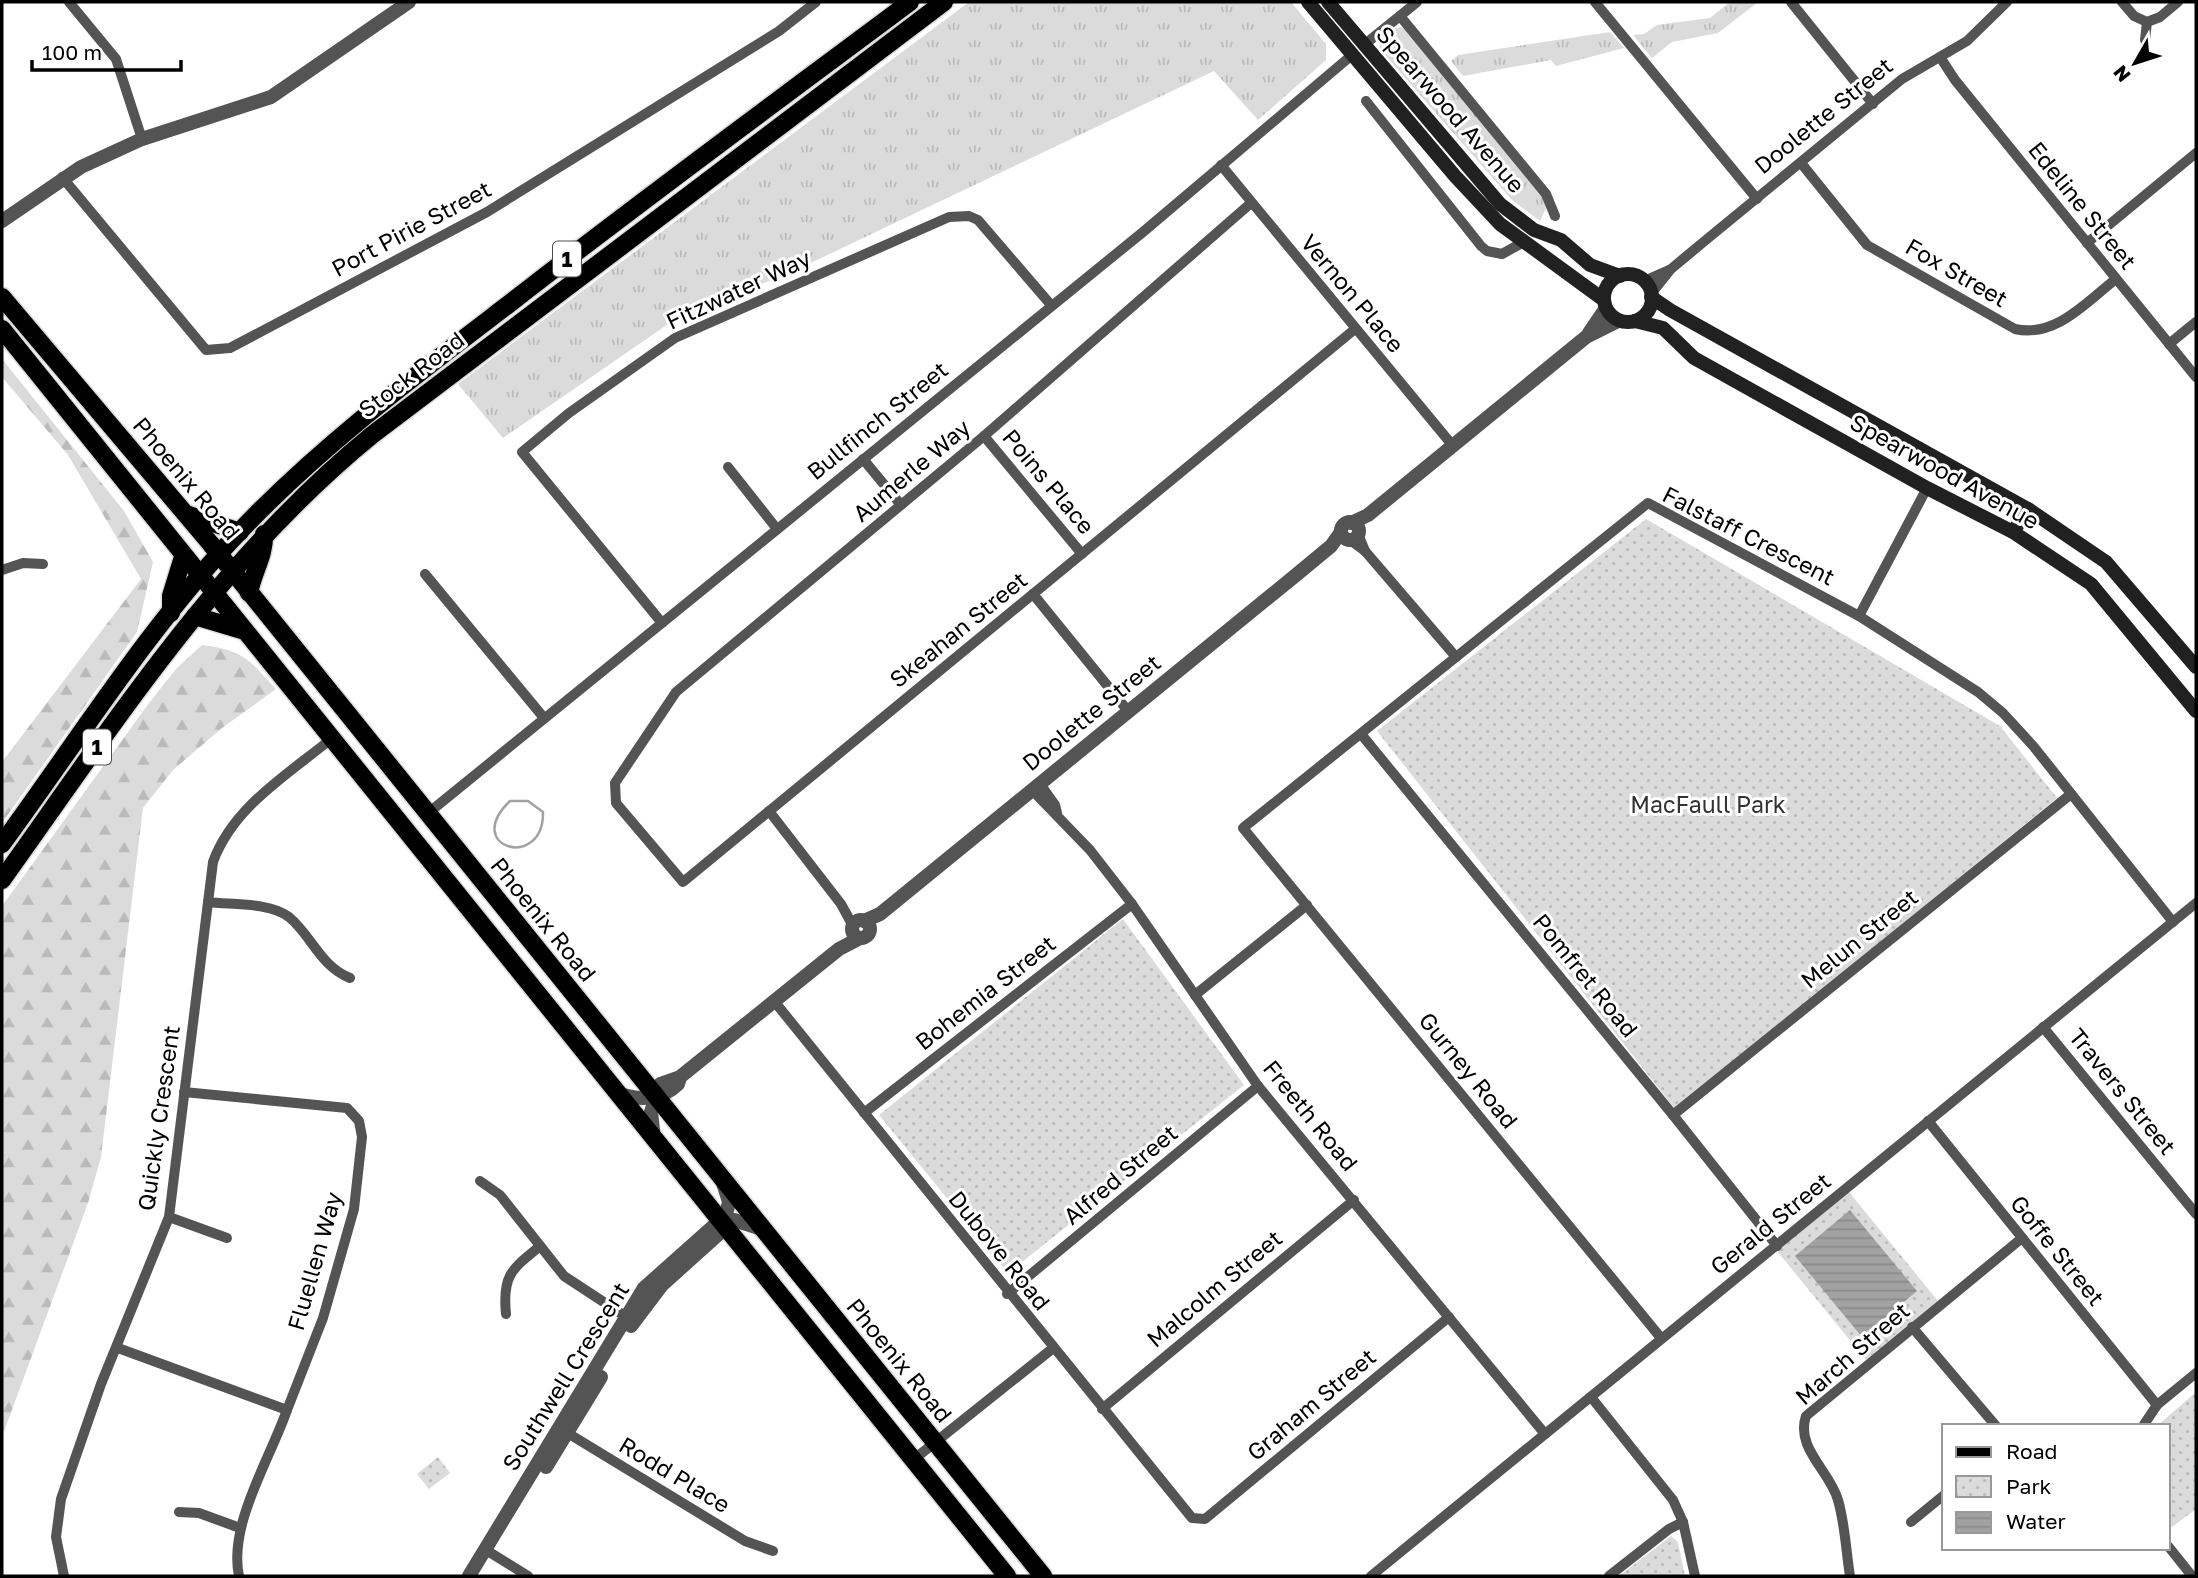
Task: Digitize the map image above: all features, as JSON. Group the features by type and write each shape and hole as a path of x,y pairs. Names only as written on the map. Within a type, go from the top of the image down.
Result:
{"main road":[{"name":"Stock Road","path":"2,845 200,577 240,532 324,451 401,387 663,184 910,2"},
{"name":"Stock Road","path":"2,880 213,592 264,534 326,473 372,435 944,2"},
{"name":"Spearwood Avenue","path":"1308,2 1455,176 1522,243 1605,304 1618,320 1657,325 1694,358 1927,488 2013,532 2091,584 2196,711"},
{"name":"Spearwood Avenue","path":"1328,2 1500,204 1534,230 1570,247 1590,265 1620,276 1632,275 1670,310 2028,509 2106,562 2196,667"},
{"path":"1605,304 1608,285 1620,276"},
{"path":"1634,321 1647,312 1649,290"},
{"name":"Phoenix Road","path":"3,300 219,554 1044,1576"},
{"name":"Phoenix Road","path":"2,329 74,415 183,557 1007,1576"},
{"path":"2013,532 2028,509"},
{"path":"186,514 240,532"},
{"path":"249,593 254,573 265,551 264,534"},
{"path":"171,613 171,596 183,557"},
{"path":"195,616 243,630"}],"street":[{"path":"69,2 116,59 142,139"},
{"path":"2,221 62,177 142,139 271,97 408,2"},
{"name":"Port Pirie Street","path":"62,177 206,350 230,348 487,212 779,31 816,2"},
{"path":"1364,45 1418,2"},
{"path":"1595,2 1757,198"},
{"path":"1791,2 1873,104"},
{"name":"Doolette Street","path":"1649,290 1671,269 1911,73 1967,41 2007,2"},
{"path":"2122,2 2134,16 2147,22 2160,17 2178,2"},
{"name":"Spearwood Avenue","path":"1401,16 1546,194 1555,216"},
{"path":"2145,40 2147,22"},
{"name":"Bullfinch Street","path":"427,814 1051,306 1352,55"},
{"name":"Edeline Street","path":"1940,57 1955,80 2196,377"},
{"path":"1366,101 1481,246 1502,254 1522,243"},
{"path":"2087,243 2196,153"},
{"name":"Fox Street","path":"1801,163 1867,245 2015,329 2027,332 2050,328 2116,279"},
{"name":"Vernon Place","path":"1221,165 1453,446"},
{"name":"Aumerle Way","path":"615,783 676,692 984,436 1251,202"},
{"name":"Fitzwater Way","path":"662,623 522,452 569,413 675,338 949,217 969,216 978,220 1051,306"},
{"name":"Doolette Street","path":"1586,337 1605,304"},
{"name":"Doolette Street","path":"655,1096 660,1084 680,1077 839,948 860,927 880,914 1331,546 1351,533 1368,515 1586,337 1618,320"},
{"path":"2169,344 2196,322"},
{"name":"Skeahan Street","path":"615,783 616,803 683,882 1355,329"},
{"name":"Poins Place","path":"984,436 1082,554"},
{"path":"863,459 901,505"},
{"path":"728,467 777,529"},
{"path":"1858,616 1927,488"},
{"name":"Falstaff Crescent","path":"1243,828 1648,503 1858,616 1951,672 1986,699 2034,747 2174,922"},
{"path":"1351,533 1456,657"},
{"path":"2,570 23,563 43,564"},
{"path":"425,574 544,718"},
{"path":"1033,594 1128,711"},
{"name":"Pomfret Road","path":"1361,734 1674,1115 1777,1246"},
{"name":"Quickly Crescent","path":"64,1576 56,1537 61,1499 101,1384 118,1348 136,1294 169,1217 213,862 222,838 235,820 331,739"},
{"name":"Freeth Road","path":"1036,787 1055,805 1057,813 1132,904 1258,1086 1545,1434"},
{"name":"Melun Street","path":"1674,1115 2071,794"},
{"path":"769,811 860,927"},
{"name":"Gurney Road","path":"1243,828 1661,1338"},
{"path":"208,902 268,909 288,916 334,971 350,978"},
{"name":"Gerald Street","path":"1371,1576 2196,903"},
{"name":"Bohemia Street","path":"864,1113 1132,904"},
{"path":"1195,995 1307,905"},
{"name":"Dubove Road","path":"774,1001 1052,1349 1192,1518 1198,1518"},
{"name":"Travers Street","path":"2043,1027 2196,1214"},
{"name":"Alfred Street","path":"1007,1294 1258,1086"},
{"name":"Fluellen Way","path":"184,1093 347,1108 359,1121 362,1137 354,1209 323,1318 240,1528 234,1557 239,1576"},
{"path":"617,1093 641,1099 655,1096 651,1112 655,1139"},
{"name":"Goffe Street","path":"1928,1121 2157,1405"},
{"path":"721,1177 729,1202 723,1222 734,1220 762,1229"},
{"path":"480,1181 500,1195 564,1276 630,1319"},
{"name":"Malcolm Street","path":"1102,1409 1354,1200"},
{"path":"169,1217 227,1238"},
{"name":"Southwell Crescent","path":"470,1576 490,1552 630,1319 662,1285 718,1237 723,1222"},
{"name":"March Street","path":"1850,1576 1838,1499 1805,1442 1802,1426 1806,1416 2022,1238"},
{"path":"506,1314 506,1279 540,1246"},
{"name":"Graham Street","path":"1198,1518 1205,1519 1449,1317"},
{"path":"1912,1327 1994,1424"},
{"path":"118,1348 286,1410"},
{"path":"913,1460 1052,1349"},
{"path":"2144,1424 2157,1405 2196,1373"},
{"path":"1591,1397 1672,1500 1683,1522 1695,1576"},
{"name":"Rodd Place","path":"563,1431 745,1541 773,1551"},
{"path":"1911,1522 1942,1497"},
{"path":"179,1512 199,1513 240,1528"},
{"path":"1609,1576 1683,1522"},
{"path":"2170,1548 2192,1576"},
{"path":"490,1552 528,1576"},
{"name":"Southwell Crescent","path":"481,1576 490,1552"}],"green space":[{"path":"969,2 1291,2 1326,44 1326,60 1258,120 1214,71 798,269 674,320 503,438 458,384"},
{"path":"1730,2 1758,2 1718,33 1672,42 1652,58 1633,35 1644,34 1657,25 1710,18"},
{"path":"1401,27 1408,31 1542,195 1546,208 1540,221 1512,200 1379,48 1381,37 1391,29"},
{"path":"1610,32 1624,48 1556,66 1551,60 1463,76 1451,61 1458,55"},
{"path":"2,359 124,511 153,562 137,632 2,823 2,762 141,579 68,455 2,377"},
{"name":"MacFaull Park","path":"1646,519 2000,726 2057,798 1675,1109 1377,731"},
{"path":"202,645 237,653 276,689 222,728 173,770 143,808 101,1157 88,1203 2,1437 2,906 149,703 176,669"},
{"path":"1123,919 1244,1085 1008,1273 879,1115"},
{"path":"1849,1192 1938,1301 1866,1360 1777,1251"},
{"path":"2196,1392 2196,1509 2172,1527 2170,1424 2159,1424"},
{"path":"438,1457 450,1473 429,1489 417,1474"},
{"path":"1671,1536 1678,1542 1685,1576 1619,1576"}],"water":[{"path":"1850,1210 1917,1291 1862,1337 1795,1256"}],"waterway":[{"path":"510,801 528,801 543,812 540,830 531,842 520,847 508,846 499,841 495,831 497,817 510,801"}]}
